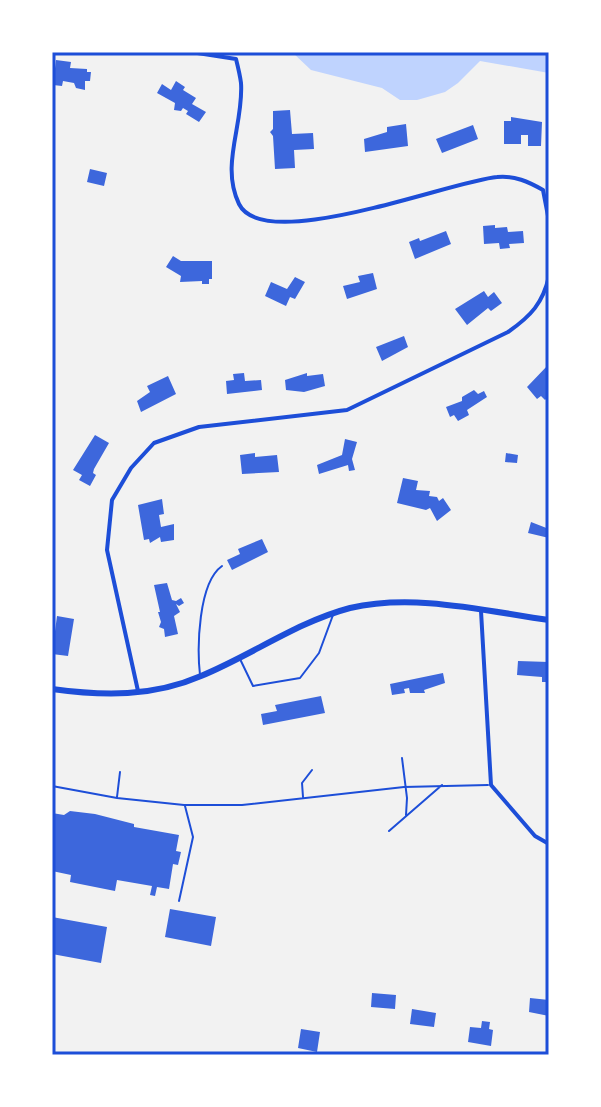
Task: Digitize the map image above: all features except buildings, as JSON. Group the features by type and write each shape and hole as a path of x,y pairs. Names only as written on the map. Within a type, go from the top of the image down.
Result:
{"main road":[{"path":"52,689 107,694 139,693 201,677 285,633 333,614 386,603 419,603 549,620"}],"street":[{"path":"191,52 236,59 241,85 230,179 241,208 260,221 292,223 362,212 499,176 527,181 546,190 549,221"},
{"path":"139,693 107,550 112,500 131,468 153,444 199,427 347,410 508,332 526,319 545,295 549,276"},
{"path":"481,611 491,785 535,836 549,844"}],"lane":[{"path":"201,677 198,656 203,604 210,578 222,566"},
{"path":"240,657 253,686 300,678 319,653 333,614"},
{"path":"402,758 408,811 403,820"},
{"path":"303,798 302,783 312,770"},
{"path":"117,798 120,772"},
{"path":"389,831 443,784"},
{"path":"52,786 117,798 184,805 242,805 404,787 491,785"},
{"path":"179,901 193,837 184,805"}],"water":[{"path":"292,52 549,52 549,73 480,61 445,92 417,100 400,100 382,88 311,70"}]}
